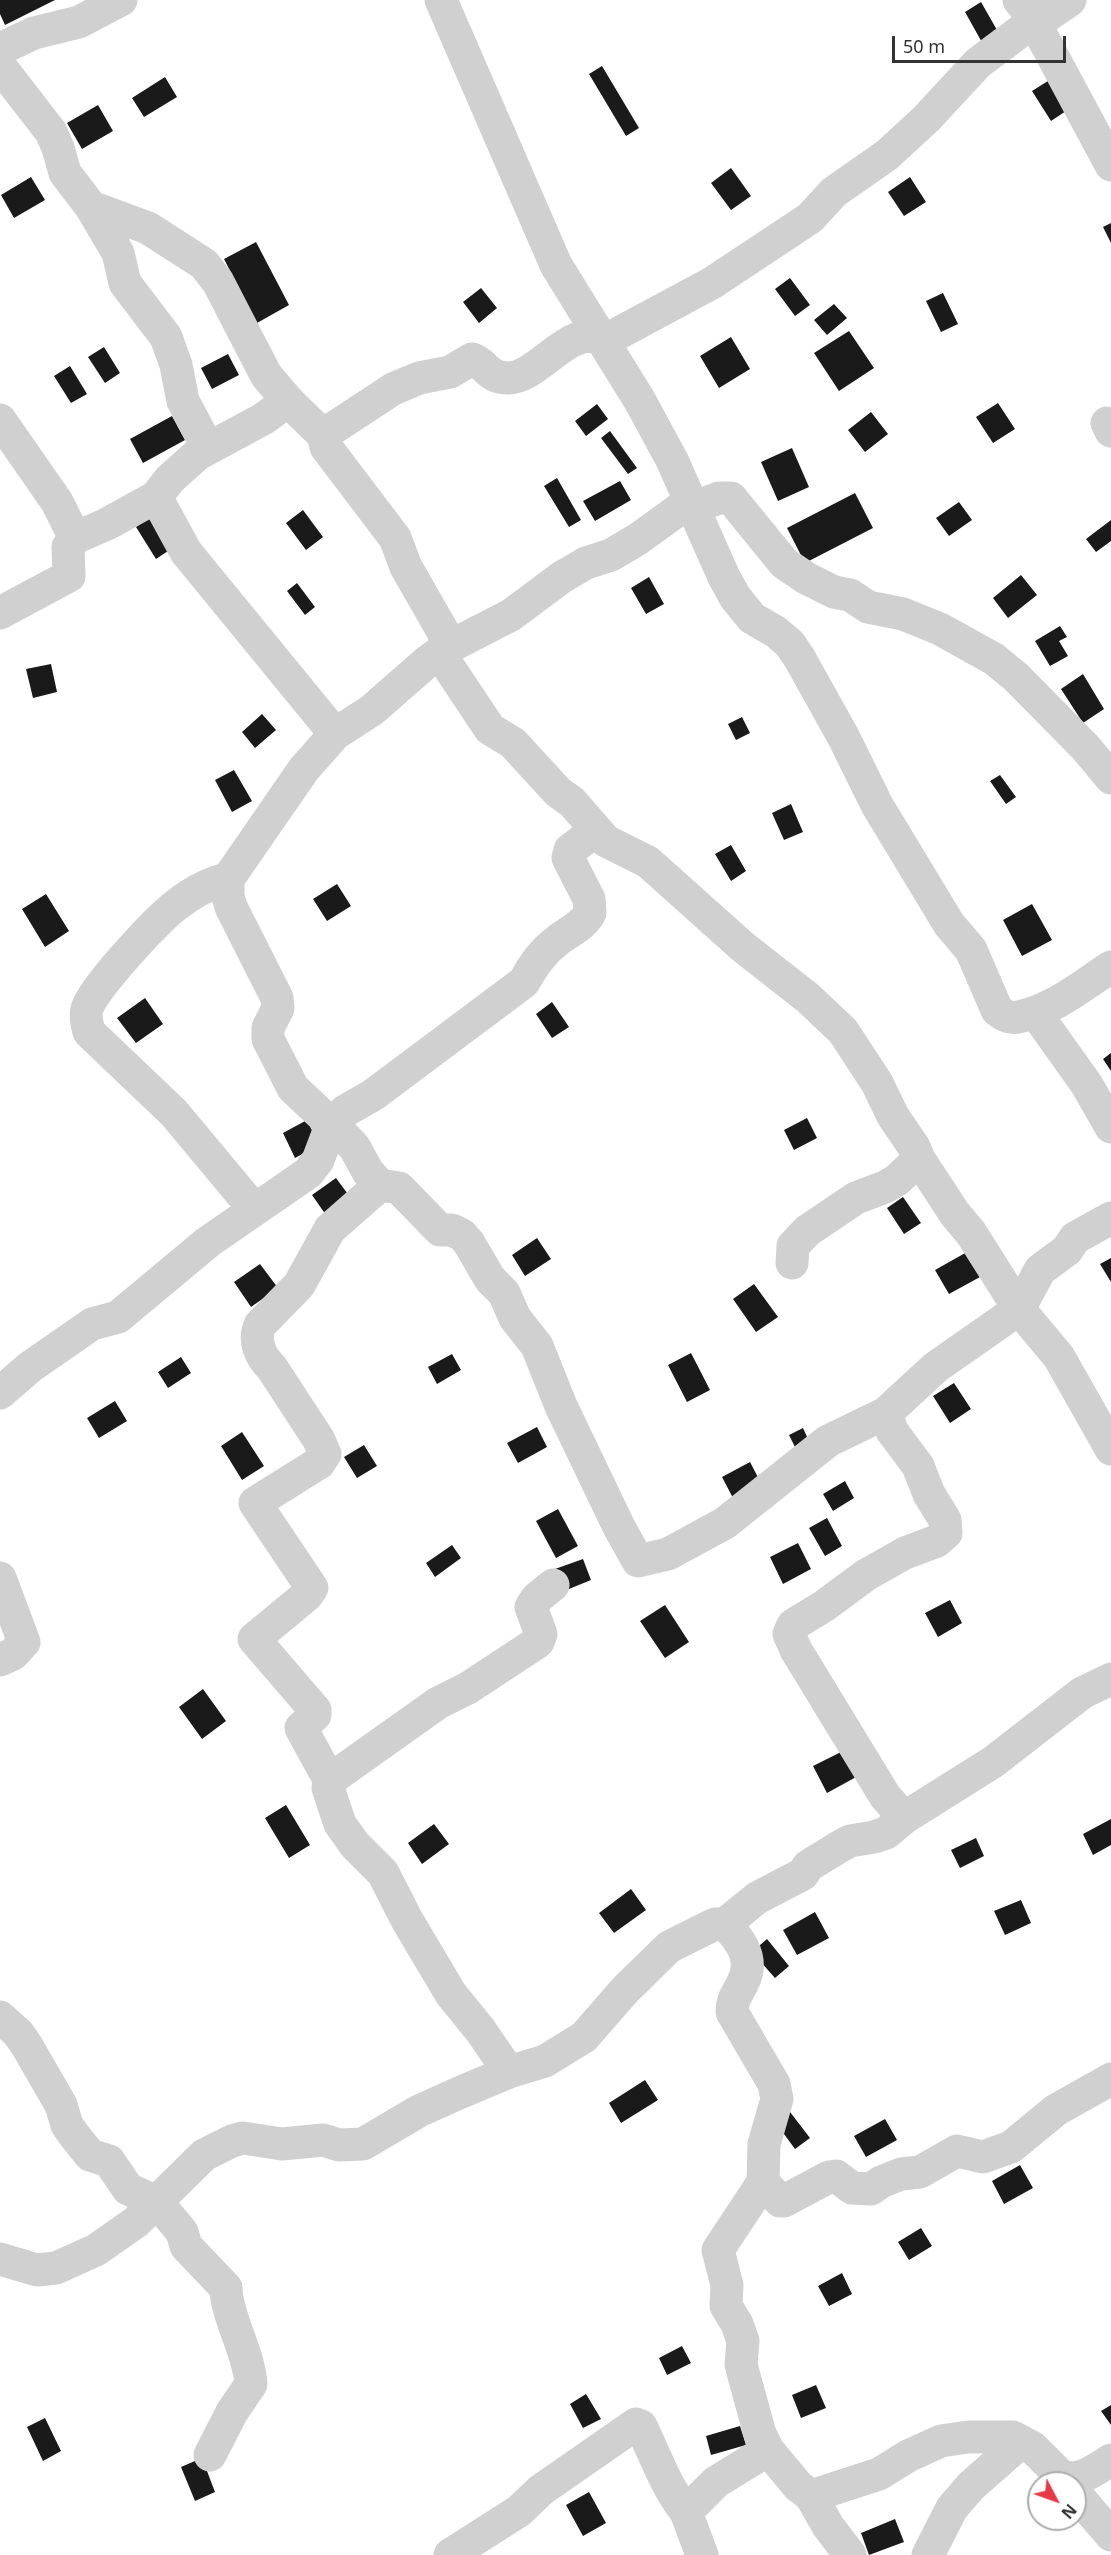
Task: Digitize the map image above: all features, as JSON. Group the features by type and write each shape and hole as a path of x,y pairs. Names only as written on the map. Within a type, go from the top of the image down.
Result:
{"street":[{"path":"121,0 79,21 34,33 2,66 51,132 65,173 91,207 118,253 125,283 166,337 176,365 183,401 207,448"},
{"path":"441,0 556,264 667,450 716,561 735,597 752,618 776,632 790,644 844,738 877,805 949,924 971,950 997,1010 1004,1016 1016,1018 1035,1012 1059,1000 1111,967"},
{"path":"1026,11 1048,15 1070,0"},
{"path":"604,341 712,283 810,218 834,192 887,154 918,126 1026,11"},
{"path":"1026,11 1111,165"},
{"path":"91,207 148,228 204,264 223,291 266,375 322,435 326,447 395,538 406,567 445,635 444,660 490,729 513,743 585,816 595,831 606,841 648,862 743,947 838,1024 877,1083 892,1116 955,1214 971,1233 1019,1309 1059,1357 1111,1449"},
{"path":"322,435 393,389 420,378 450,372 472,359 495,376 514,378 580,338 598,337 604,341"},
{"path":"0,613 69,576 68,547 75,538 107,524 156,497 170,479 207,448 263,419 288,401"},
{"path":"0,420 57,502 75,538"},
{"path":"156,497 186,552 335,734"},
{"path":"1111,778 1085,747 1017,677 981,651 916,619 868,607 850,595 834,592 806,578 784,563 731,498 718,498 678,510 611,555 586,563 562,577 511,615 443,650 372,710 335,734 304,769 228,879 228,896 231,907 277,998 278,1008 268,1028 268,1039 293,1088 355,1148 368,1172 380,1185 399,1188 440,1230 452,1230 462,1235 469,1243 490,1279 504,1293 515,1318 537,1346 561,1406 638,1562 668,1554 725,1523 828,1441 886,1413 936,1367 1019,1309 1040,1270 1070,1248 1075,1238 1111,1218"},
{"path":"0,1393 30,1367 55,1352 92,1324 118,1317 179,1266 254,1209 308,1173 318,1160 332,1124 345,1111 359,1104 494,1007 524,982 537,960 554,942 587,918 591,905 568,858 570,850 595,831"},
{"path":"228,879 215,881 197,891 163,916 91,1000 87,1009 87,1023 89,1032 174,1113 254,1209"},
{"path":"1035,1012 1087,1085 1111,1127"},
{"path":"792,1263 793,1246 807,1231 856,1198 885,1187 919,1159"},
{"path":"330,1781 301,1728 315,1715 315,1710 254,1639 306,1596 312,1588 255,1507 255,1503 320,1463 325,1457 319,1440 272,1368 262,1359 259,1351 258,1330 260,1324 299,1285 330,1229 380,1185"},
{"path":"886,1413 892,1431 918,1466 929,1494 945,1520 946,1533 937,1541 905,1553 866,1575 824,1606 793,1625 789,1634 796,1650 885,1796 904,1818"},
{"path":"0,1578 24,1642 13,1654 0,1660"},
{"path":"509,2072 481,2031 451,1994 407,1920 383,1873 355,1845 340,1824 328,1788 330,1781 438,1703 468,1688 538,1642 541,1634 531,1607 537,1598 553,1585"},
{"path":"0,2259 37,2270 56,2268 111,2241 157,2202 204,2155 232,2141 243,2138 282,2144 323,2140 339,2145 363,2144 419,2111 509,2072 545,2061 584,2037 625,1990 669,1947 715,1924 724,1924 766,1892 805,1872 808,1866 850,1841 874,1838 886,1833 904,1818 993,1762 1082,1693 1111,1679"},
{"path":"724,1924 736,1935 747,1957 744,1981 732,2002 732,2012 774,2084 777,2099 764,2144 763,2182 718,2250 727,2285 726,2306 737,2324 743,2341 741,2364 760,2434 768,2450 798,2486 811,2496 828,2526 849,2555"},
{"path":"0,2017 18,2033 27,2046 62,2105 67,2125 86,2150 95,2159 109,2161 133,2193 157,2202 182,2232 186,2246 226,2288 226,2296 251,2380 249,2389 242,2395 210,2455"},
{"path":"763,2182 780,2201 784,2201 829,2177 836,2176 852,2188 871,2189 901,2174 920,2172 957,2151 983,2157 1011,2147 1030,2129 1056,2110 1111,2079"},
{"path":"450,2555 519,2511 541,2490 636,2424 641,2426 654,2458 686,2512 702,2555"},
{"path":"811,2496 879,2474 908,2456 941,2441 968,2437 1013,2437 1032,2447 1056,2471"},
{"path":"928,2555 952,2508 971,2486 1022,2442"},
{"path":"686,2512 717,2482 768,2450"},
{"path":"1087,2473 1111,2460"},
{"path":"1087,2506 1111,2535"}],"building":[{"path":"0,0 55,0 5,25 0,14"},
{"path":"981,2 1001,37 984,46 965,12"},
{"path":"602,66 639,128 626,136 589,74"},
{"path":"165,77 177,97 144,117 132,98"},
{"path":"1048,81 1066,111 1051,121 1032,91"},
{"path":"98,105 113,131 82,149 67,123"},
{"path":"731,168 751,196 731,210 711,183"},
{"path":"31,177 45,200 14,218 1,195"},
{"path":"910,177 926,202 904,216 888,192"},
{"path":"1111,223 1111,243 1103,227"},
{"path":"256,242 289,305 257,323 224,259"},
{"path":"790,278 810,305 795,316 775,289"},
{"path":"481,288 497,308 479,323 463,302"},
{"path":"943,293 958,324 941,332 926,301"},
{"path":"834,304 847,318 827,335 814,320"},
{"path":"849,331 874,368 839,391 814,353"},
{"path":"731,337 750,369 719,388 700,356"},
{"path":"104,347 120,373 105,383 88,357"},
{"path":"228,354 239,375 212,389 201,368"},
{"path":"70,366 87,394 71,403 54,376"},
{"path":"998,403 1015,429 993,443 976,417"},
{"path":"597,404 608,419 586,436 575,421"},
{"path":"871,412 888,434 865,452 848,430"},
{"path":"172,416 185,440 143,463 130,439"},
{"path":"610,431 637,468 628,474 601,438"},
{"path":"792,448 809,487 778,501 761,462"},
{"path":"557,478 581,520 569,527 544,486"},
{"path":"620,481 631,500 595,521 583,501"},
{"path":"855,493 873,528 805,563 787,528"},
{"path":"959,502 972,520 949,536 936,518"},
{"path":"303,510 323,537 306,550 286,523"},
{"path":"150,517 171,549 156,559 136,527"},
{"path":"1111,520 1111,541 1096,552 1086,539"},
{"path":"1021,575 1037,595 1008,618 993,598"},
{"path":"649,577 664,604 646,614 631,588"},
{"path":"297,583 315,607 305,615 287,591"},
{"path":"1060,626 1067,637 1059,641 1068,656 1050,666 1035,641"},
{"path":"51,664 57,692 33,698 26,669"},
{"path":"1083,674 1104,709 1083,723 1061,689"},
{"path":"262,714 276,730 255,748 242,732"},
{"path":"742,717 750,733 736,740 728,724"},
{"path":"234,770 252,801 232,812 215,780"},
{"path":"1000,775 1016,797 1006,804 990,781"},
{"path":"791,804 803,832 784,840 772,813"},
{"path":"731,845 746,871 731,881 715,854"},
{"path":"337,884 351,906 327,921 313,899"},
{"path":"46,894 69,931 45,947 22,909"},
{"path":"1032,904 1052,940 1022,956 1003,920"},
{"path":"145,998 163,1024 136,1043 117,1018"},
{"path":"552,1002 569,1027 552,1038 536,1014"},
{"path":"1111,1053 1111,1071 1103,1059"},
{"path":"807,1118 817,1138 794,1150 784,1130"},
{"path":"307,1120 319,1145 295,1158 283,1133"},
{"path":"336,1178 350,1197 326,1215 312,1195"},
{"path":"903,1197 921,1223 904,1234 887,1208"},
{"path":"537,1238 551,1259 525,1276 512,1255"},
{"path":"967,1252 980,1277 949,1294 935,1270"},
{"path":"1111,1258 1111,1282 1100,1264"},
{"path":"260,1264 278,1288 251,1307 234,1282"},
{"path":"754,1284 778,1317 756,1332 733,1299"},
{"path":"691,1353 710,1390 687,1402 668,1365"},
{"path":"452,1354 461,1370 437,1384 428,1367"},
{"path":"181,1357 191,1373 168,1388 158,1372"},
{"path":"954,1383 971,1409 950,1423 933,1396"},
{"path":"115,1401 127,1421 99,1438 87,1418"},
{"path":"537,1427 547,1447 518,1463 507,1443"},
{"path":"803,1428 813,1450 800,1457 789,1435"},
{"path":"242,1432 264,1466 242,1480 221,1446"},
{"path":"364,1445 377,1466 357,1478 344,1457"},
{"path":"750,1462 761,1483 733,1498 722,1477"},
{"path":"845,1481 854,1498 833,1511 823,1494"},
{"path":"558,1509 578,1546 556,1558 536,1521"},
{"path":"827,1518 842,1546 825,1556 809,1528"},
{"path":"798,1543 811,1569 783,1584 770,1557"},
{"path":"452,1545 461,1558 435,1577 426,1563"},
{"path":"583,1559 591,1580 564,1591 555,1569"},
{"path":"950,1600 962,1623 938,1637 925,1613"},
{"path":"665,1605 689,1642 665,1658 640,1621"},
{"path":"203,1689 226,1721 202,1739 179,1707"},
{"path":"845,1750 858,1776 827,1793 813,1766"},
{"path":"286,1805 310,1845 289,1858 265,1818"},
{"path":"1111,1819 1111,1845 1093,1855 1083,1834"},
{"path":"434,1824 449,1844 422,1864 408,1843"},
{"path":"976,1838 984,1856 960,1868 951,1850"},
{"path":"631,1889 646,1910 614,1933 599,1913"},
{"path":"1021,1900 1031,1923 1005,1935 994,1911"},
{"path":"815,1912 829,1938 797,1955 783,1930"},
{"path":"767,1939 789,1966 775,1978 752,1952"},
{"path":"645,2080 658,2100 621,2123 609,2103"},
{"path":"787,2108 810,2138 795,2149 773,2119"},
{"path":"885,2119 897,2140 866,2157 854,2136"},
{"path":"1020,2165 1033,2188 1004,2204 992,2181"},
{"path":"921,2228 932,2246 909,2260 898,2242"},
{"path":"842,2273 852,2294 829,2306 818,2286"},
{"path":"682,2346 691,2363 667,2375 659,2358"},
{"path":"816,2385 826,2408 801,2418 792,2395"},
{"path":"586,2394 601,2419 583,2428 570,2404"},
{"path":"1111,2405 1111,2425 1101,2411"},
{"path":"45,2418 61,2451 43,2461 27,2427"},
{"path":"740,2426 746,2445 711,2455 706,2436"},
{"path":"202,2458 215,2492 195,2501 181,2467"},
{"path":"589,2492 606,2523 583,2536 566,2505"},
{"path":"895,2519 904,2542 869,2555 861,2533"}]}
